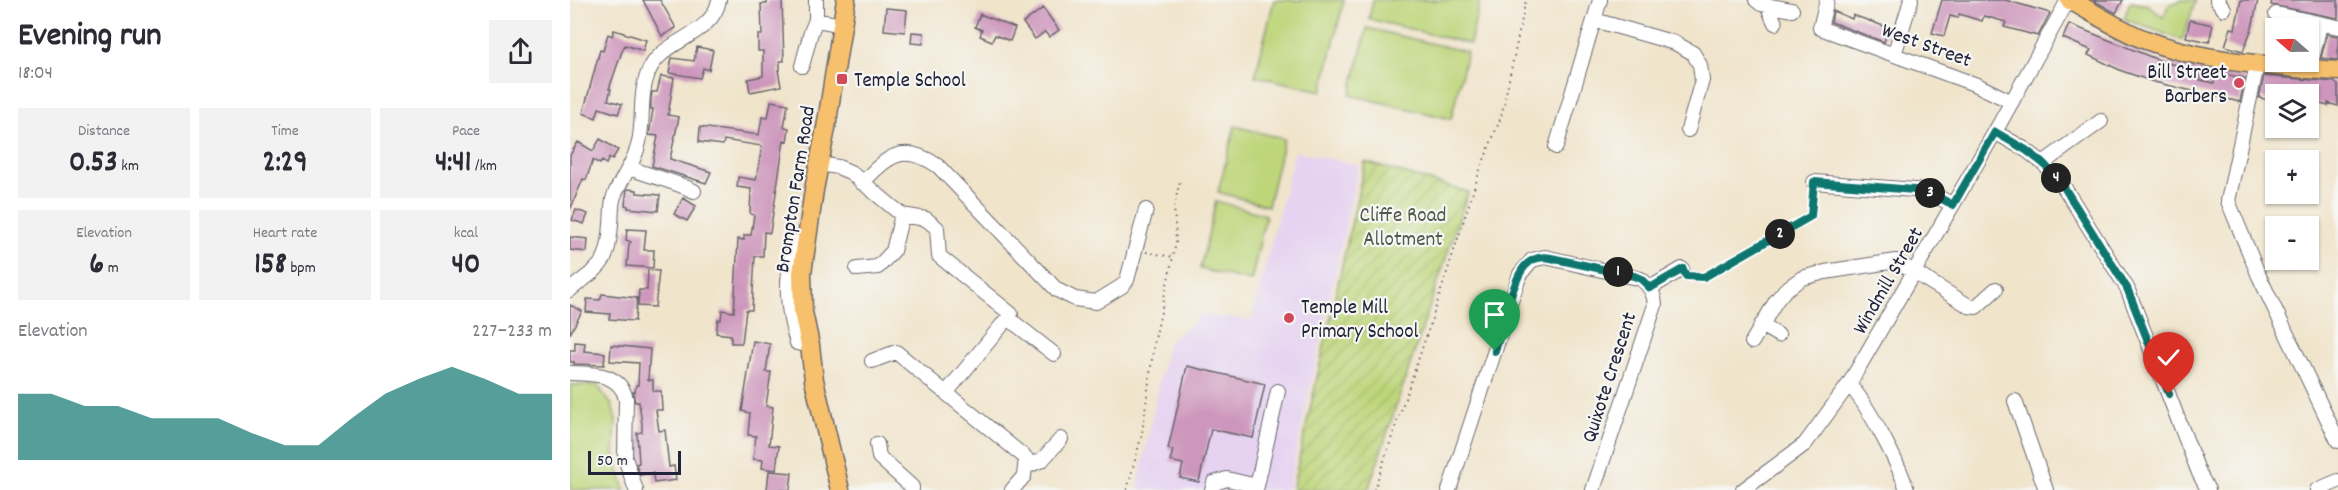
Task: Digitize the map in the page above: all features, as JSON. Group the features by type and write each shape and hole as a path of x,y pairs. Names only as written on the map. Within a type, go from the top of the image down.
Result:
{"main road":[{"name":"Brompton Farm Road","path":"840,490 814,380 803,312 802,273 846,0"},
{"path":"2069,0 2141,38 2183,52 2257,65 2338,71"}],"street":[{"path":"570,290 596,269 607,256 614,199 630,168 639,142 645,85 650,67 667,48 709,21 715,13 719,0"},
{"path":"802,66 816,20 816,0"},
{"path":"1556,147 1600,0"},
{"name":"West Street","path":"1827,0 1820,27 1980,86 2012,102"},
{"path":"1894,55 1911,0"},
{"name":"Windmill Street","path":"1743,490 1805,444 1850,384 2069,0"},
{"path":"1761,3 1792,10"},
{"path":"1761,3 1775,22"},
{"path":"2276,14 2338,27"},
{"path":"816,20 842,25"},
{"path":"1594,20 1675,43 1693,53 1700,65 1702,80 1688,130"},
{"path":"2319,28 2320,24"},
{"path":"2257,65 2228,201 2259,276 2338,441"},
{"path":"2043,163 2101,121"},
{"path":"1995,132 2043,163 2062,184 2127,288 2199,473 2208,490"},
{"path":"862,183 882,162 897,153 909,153 926,158 938,166 1057,290 1075,299 1096,302 1122,286 1127,280 1146,210"},
{"path":"819,164 838,167 850,172 902,215 926,219 937,228 939,256 1011,314 946,393"},
{"path":"630,168 672,181 693,191"},
{"path":"1814,182 1927,191 1953,205"},
{"path":"857,269 878,267 893,251 902,215"},
{"name":"Quixote Crescent","path":"1449,490 1518,281 1527,264 1538,258 1551,258 1634,276 1650,288 1654,305 1593,490"},
{"path":"1752,342 1782,293 1792,284 1811,275 1892,261 1903,264 1972,307 1980,305 1996,289"},
{"path":"1650,288 1683,269"},
{"path":"1008,318 1054,354"},
{"path":"1761,325 1778,335"},
{"path":"872,361 896,352 1026,458 1024,476 1012,490"},
{"path":"570,373 607,377 617,382 624,392 626,399 625,458 636,490"},
{"path":"1850,384 1880,434 1907,490"},
{"path":"1212,490 1214,483 1227,479 1256,488 1278,391"},
{"path":"2015,401 2046,490"},
{"path":"1025,467 1042,460 1061,439"},
{"path":"877,444 879,457 912,487 912,490"},
{"path":"2317,490 2338,480"}],"path":[{"path":"1374,490 1480,170 1501,117 1526,0"},
{"path":"1127,490 1142,434 1154,344 1176,243 1174,206 1180,181"},
{"path":"1683,269 1686,276 1704,277 1811,216 1814,182"},
{"path":"1135,250 1173,257"}],"shaded area":[{"name":"Temple Mill Primary School","path":"1295,151 1359,165 1288,490 1137,490 1167,344 1201,315 1251,320"}],"green space":[{"path":"1274,0 1344,0 1322,91 1255,76"},
{"path":"1373,0 1480,0 1470,44 1369,19"},
{"path":"2181,0 2196,0 2182,40 2124,19 2130,2 2148,5 2163,17 2169,5"},
{"path":"1367,28 1467,52 1451,119 1350,95"},
{"path":"1235,126 1284,139 1268,206 1218,192"},
{"name":"Cliffe Road Allotment","path":"1365,162 1468,192 1368,490 1292,490"},
{"path":"1216,201 1266,215 1251,281 1200,269"},
{"path":"570,385 597,385 612,405 616,419 614,454 625,490 570,490"}],"building":[{"path":"643,0 660,0 676,28 662,36"},
{"path":"767,0 782,0 784,61 780,61 780,70 778,70 781,86 750,92 748,79 763,76 763,51 758,51 758,35 762,35 761,4 767,4"},
{"path":"1942,0 2005,0 2050,13 2038,36 2004,27 2006,22 1984,16 1982,21 1959,14 1958,18 1950,16 1944,36 1932,33"},
{"path":"2093,0 2123,0 2116,13"},
{"path":"2241,0 2258,0 2252,28 2243,51 2225,46 2231,28 2235,29"},
{"path":"2272,0 2338,0 2338,18 2271,5"},
{"path":"886,8 907,10 905,32 884,30"},
{"path":"1043,8 1059,30 1049,37 1045,32 1035,39 1023,23"},
{"path":"1833,11 1852,19 1853,15 1889,28 1884,42 1831,22"},
{"path":"980,14 1015,28 1010,41 995,35 992,41 980,36 982,30 975,27"},
{"path":"2190,20 2213,25 2209,42 2186,37"},
{"path":"2069,24 2166,63 2202,70 2200,80 2214,83 2217,73 2245,78 2240,102 2154,82 2122,71 2088,55 2091,50 2063,38"},
{"path":"614,30 646,40 643,51 625,45 621,54 609,89 611,89 608,100 622,104 618,114 599,108 596,118 583,113 600,50 603,51 608,34 612,36"},
{"path":"912,32 924,33 923,44 911,43"},
{"path":"2327,34 2338,36 2338,60 2321,58"},
{"path":"697,47 713,50 709,70 703,68 700,78 669,73 672,58 694,61"},
{"path":"661,76 674,78 668,115 679,117 670,159 711,172 706,183 652,166 658,136 649,135 653,109 651,109 651,99 652,92 657,92"},
{"path":"2264,76 2334,82 2338,85 2338,106 2328,103 2328,106 2319,104 2319,84 2265,84 2265,99 2259,98"},
{"path":"771,101 788,104 784,127 789,128 787,141 784,140 770,233 764,232 763,256 755,256 752,310 746,310 742,343 731,343 731,335 716,333 718,319 721,320 722,310 734,312 738,239 744,240 744,235 751,235 754,215 750,214 751,189 737,187 738,177 756,180 762,146 724,140 723,145 699,142 700,127 759,135 762,117 768,118"},
{"path":"600,139 618,150 612,160 609,158 606,164 593,160 586,180 583,179 570,210 570,155 578,142 593,151"},
{"path":"627,189 637,190 637,193 660,195 658,211 628,208 625,205"},
{"path":"683,198 696,206 687,221 674,214"},
{"path":"576,210 588,214 584,224 572,220"},
{"path":"627,229 646,230 644,250 654,250 653,268 627,266 631,242 626,240"},
{"path":"570,237 588,239 587,252 570,250"},
{"path":"648,270 659,271 655,307 638,306 639,290 647,290"},
{"path":"602,294 637,298 635,321 609,319 610,314 586,312 587,299 600,300"},
{"path":"570,305 582,311 570,334"},
{"path":"753,341 770,344 766,372 771,372 766,406 773,407 769,445 779,446 776,470 762,468 763,460 753,459 756,436 748,435 750,413 742,411"},
{"path":"575,342 585,343 584,351 605,353 604,365 570,362 570,350 575,350"},
{"path":"611,345 650,349 648,380 653,380 653,391 661,391 662,410 656,410 659,431 665,430 669,467 674,466 676,480 654,483 653,473 640,475 636,464 639,463 637,433 642,432 642,424 639,402 635,402 633,392 638,385 639,363 610,361"},
{"path":"1187,366 1265,384 1253,438 1211,429 1199,482 1180,478 1183,464 1170,461 1173,450 1168,449"},
{"path":"769,471 792,473 790,490 767,490"}],"place":[{"name":"Temple School","path":"842,79"},
{"name":"Bill Street Barbers","path":"2239,83"},
{"name":"Temple Mill Primary School","path":"1289,318"}],"route":[{"path":"1495,351 1520,274 1532,260 1545,257 1634,276 1650,288 1683,269 1686,276 1704,277 1811,216 1814,182 1927,191 1953,205 1995,132 2043,163 2062,184 2127,288 2169,394"}]}
